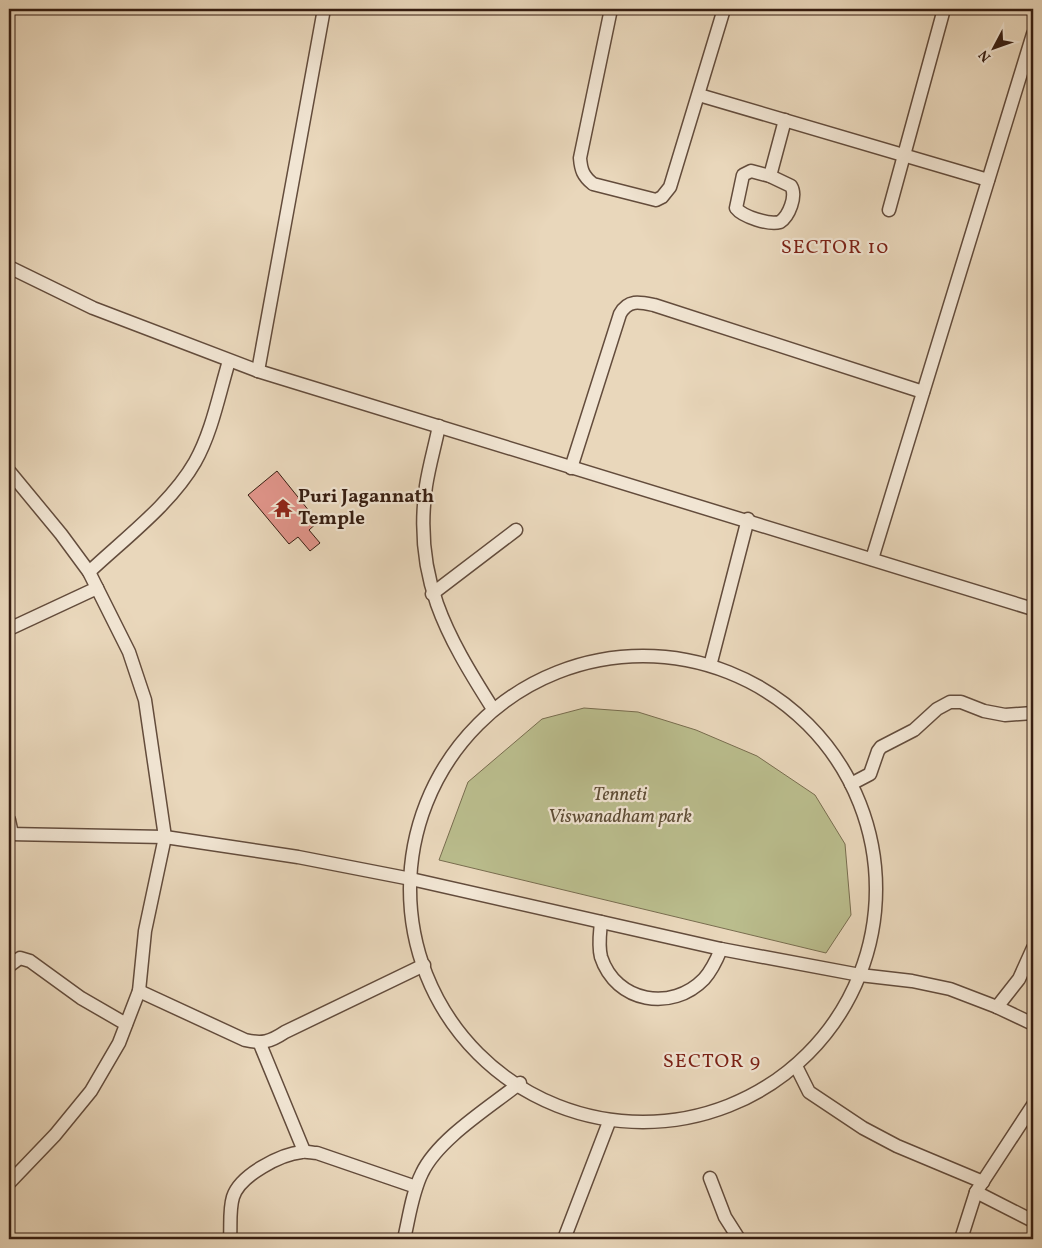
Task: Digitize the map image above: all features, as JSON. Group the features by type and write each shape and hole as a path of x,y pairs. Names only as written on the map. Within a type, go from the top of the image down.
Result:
{"street":[{"path":"258,371 324,9"},
{"path":"611,9 580,158 584,177 593,184 656,200 662,197 670,187 724,9"},
{"path":"889,210 944,9"},
{"path":"872,559 1033,34"},
{"path":"699,95 988,180"},
{"path":"770,176 785,120"},
{"path":"751,171 770,176 788,183 794,190 787,216 776,223 742,213 736,204 741,179 746,172 751,171"},
{"path":"9,267 93,308 258,371 1033,609"},
{"path":"571,468 620,314 627,304 635,302 654,305 922,392"},
{"path":"88,572 168,498 184,480 205,440 229,361"},
{"path":"439,426 426,486 424,518 425,556 432,594 447,632 493,709"},
{"path":"9,471 61,534 88,572 129,652 145,700 165,837 145,931 139,991 119,1043 91,1091 55,1134 9,1183"},
{"path":"711,662 748,520"},
{"path":"432,594 516,530"},
{"path":"9,629 96,588"},
{"path":"655,653 711,662 750,678 787,706 835,757 851,784 867,830 876,871 873,931 860,976 835,1023 796,1066 762,1093 715,1117 681,1123 609,1122 548,1101 497,1069 459,1025 424,965 413,923 411,879 418,819 433,777 463,734 493,709 549,676 596,659 655,653"},
{"path":"851,784 870,774 881,747 914,730 945,704 960,702 984,711 1005,715 1033,713"},
{"path":"9,820 10,834 165,837 298,857 411,879 721,949 860,976 912,981 950,989 997,1007 1033,1024"},
{"path":"601,922 599,942 607,970 617,984 630,993 646,999 663,1000 680,996 692,989 705,978 721,949"},
{"path":"997,1007 1018,979 1033,948"},
{"path":"9,966 20,958 30,960 81,998 126,1024"},
{"path":"139,991 245,1040 260,1044 273,1040 285,1032 424,965"},
{"path":"260,1044 304,1151"},
{"path":"796,1066 809,1092 856,1123 897,1146 980,1187 1033,1221"},
{"path":"404,1239 416,1187 429,1160 441,1145 520,1083"},
{"path":"961,1239 980,1187 1033,1105"},
{"path":"564,1239 609,1122"},
{"path":"230,1239 233,1196 240,1184 267,1164 304,1151 317,1153 416,1187"},
{"path":"710,1178 725,1217 739,1239"}],"green space":[{"name":"Tenneti Viswanadham park","path":"584,708 638,712 696,730 757,756 815,795 845,844 851,915 826,953 439,860 468,782 542,719"}],"building":[{"name":"Puri Jagannath Temple","path":"277,471 318,522 309,530 320,543 310,551 298,537 289,544 248,495"}],"place":[{"name":"Puri Jagannath Temple","path":"283,508"}],"district":[{"name":"SECTOR 10","path":"835,248"},
{"name":"SECTOR 9","path":"712,1062"}]}
